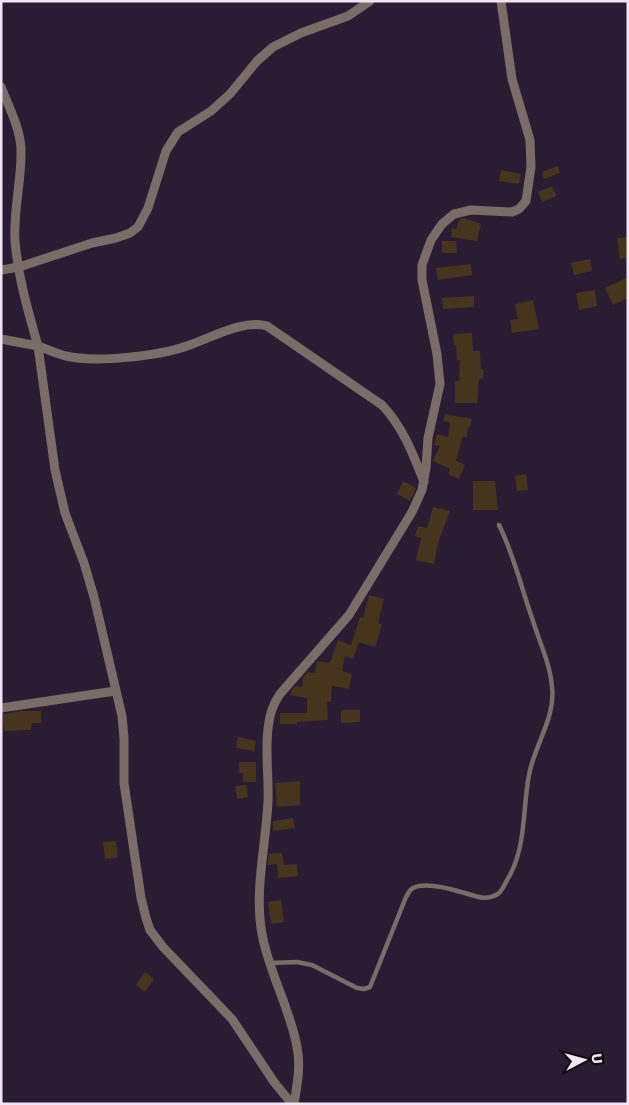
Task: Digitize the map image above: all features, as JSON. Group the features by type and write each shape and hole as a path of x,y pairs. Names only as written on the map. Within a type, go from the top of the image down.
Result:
{"street":[{"path":"1,270 19,267 92,243 130,233 138,227 148,208 166,151 178,132 211,112 230,94 257,61 273,47 301,33 348,16 370,1"},
{"path":"293,1104 298,1070 297,1048 262,933 260,902 268,800 268,729 274,703 349,615 412,512 424,483 428,438 440,384 437,354 422,280 424,253 430,240 442,224 454,214 471,210 512,212 523,206 527,194 531,167 530,140 512,79 502,1"},
{"path":"1,87 19,132 21,149 20,180 15,215 15,240 25,302 38,346 55,470 65,513 84,563 94,597 122,723 125,793 141,898 150,930 163,947 232,1019 274,1082 293,1104"},
{"path":"1,339 38,346 67,356 113,358 186,347 242,326 260,324 267,326 388,412 403,434 424,483"},
{"path":"1,708 115,691"}],"lane":[{"path":"270,963 297,962 312,965 357,988 364,989 370,987 410,889 418,886 432,886 462,892 476,898 487,897 499,893 509,878 521,846 529,774 551,708 553,690 550,670 509,544 499,525"}],"building":[{"path":"558,166 560,173 544,179 542,172"},
{"path":"501,170 521,174 519,184 499,181"},
{"path":"552,186 556,196 542,202 538,192"},
{"path":"465,218 481,224 477,241 451,237 452,228 456,229 460,219"},
{"path":"628,237 628,258 620,259 617,238"},
{"path":"442,241 456,241 457,253 442,253"},
{"path":"590,259 592,271 574,275 571,263"},
{"path":"471,264 472,275 438,280 436,268"},
{"path":"628,277 628,298 613,305 605,288"},
{"path":"595,290 597,306 579,310 576,293"},
{"path":"474,296 474,307 443,309 442,298"},
{"path":"533,300 539,329 512,333 510,320 518,319 515,304"},
{"path":"472,333 473,351 480,351 481,369 484,369 483,379 479,379 477,403 455,403 455,381 459,381 460,360 457,361 453,334"},
{"path":"445,414 472,419 470,427 468,426 467,437 463,436 456,461 465,465 459,479 448,474 450,469 433,461 440,446 434,445 437,434 448,437 450,423 443,421"},
{"path":"526,474 528,490 517,491 515,476"},
{"path":"403,481 416,488 410,501 397,494"},
{"path":"473,481 495,481 498,510 473,510"},
{"path":"433,507 450,511 438,543 434,564 416,560 421,538 415,536 418,526 427,528"},
{"path":"369,595 384,599 378,623 382,624 375,647 359,642 353,659 345,656 342,671 352,674 349,689 332,686 331,702 327,702 328,720 280,724 280,713 307,713 307,698 290,695 291,691 295,686 302,687 303,678 307,672 315,673 317,661 330,663 338,640 351,645 360,617 363,618"},
{"path":"341,710 360,710 360,722 341,723"},
{"path":"21,711 41,711 41,723 32,723 31,730 4,731 3,714"},
{"path":"238,737 256,741 254,751 236,748"},
{"path":"239,762 256,762 256,782 243,782 243,773 239,773"},
{"path":"300,781 300,805 277,807 275,783"},
{"path":"246,785 248,797 237,799 235,786"},
{"path":"293,818 295,828 273,831 273,821"},
{"path":"116,841 118,857 105,859 103,842"},
{"path":"282,853 284,865 297,864 298,876 278,878 277,864 268,865 269,854"},
{"path":"281,900 284,922 271,924 268,902"},
{"path":"145,972 154,979 145,992 136,985"}]}
